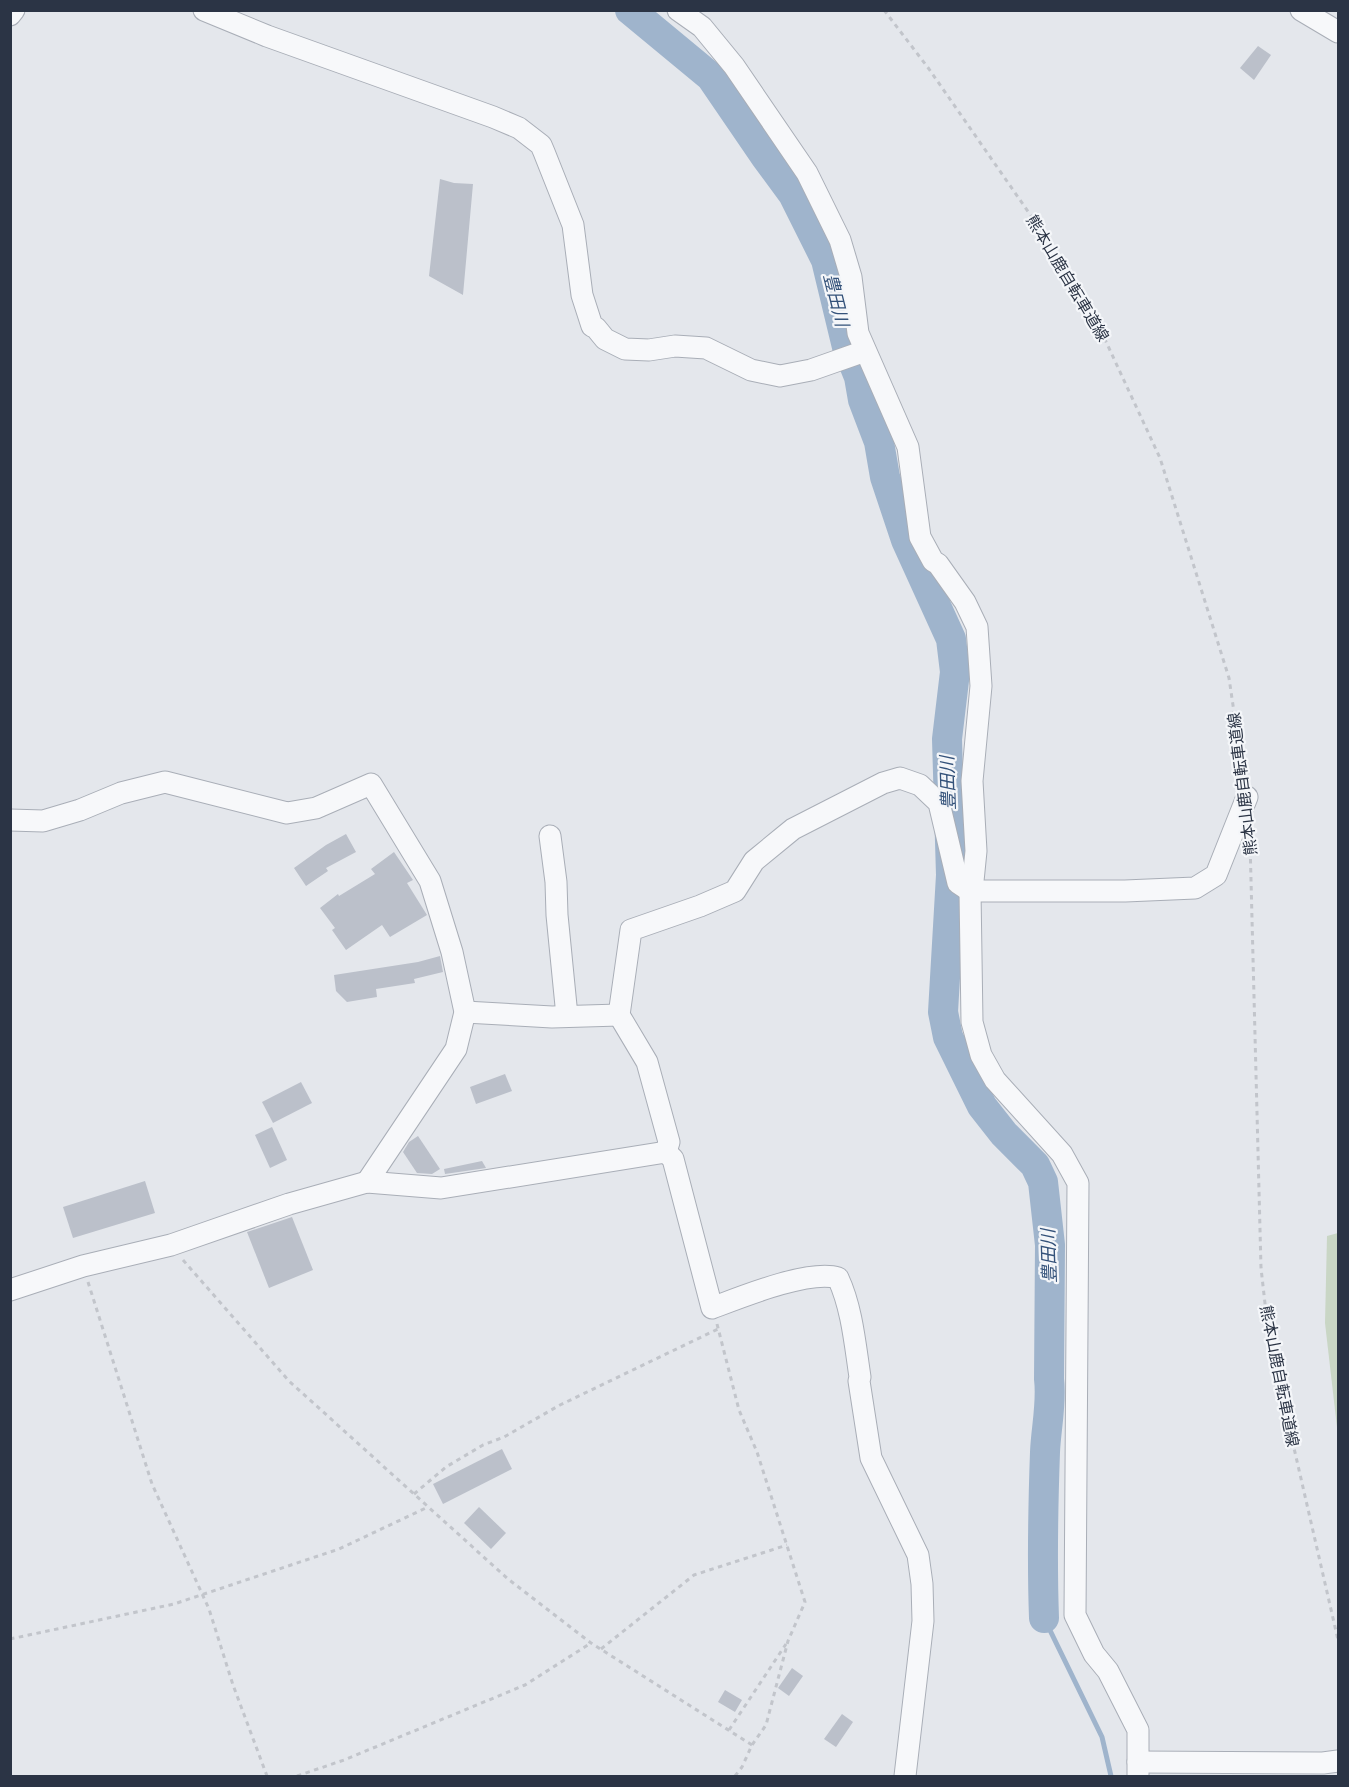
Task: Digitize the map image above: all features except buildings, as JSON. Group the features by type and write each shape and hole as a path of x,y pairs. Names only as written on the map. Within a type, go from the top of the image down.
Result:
{"street":[{"path":"10,15 15,10"},
{"path":"204,10 267,36 493,117 519,128 541,145 573,225 582,296 592,326 605,339 625,350 649,350 675,346 706,348 751,370 780,376 811,370 865,351"},
{"path":"678,10 702,27 734,66 807,173 840,240 851,277 858,333 908,447 920,537 933,561 938,564 965,602 977,627 981,686 972,781 976,851 970,891 972,1022 981,1055 995,1080 1062,1154 1078,1183 1075,1615 1094,1654 1108,1671 1138,1730 1138,1769 1338,1761"},
{"path":"1301,10 1338,32"},
{"path":"666,1152 669,1142 647,1062 619,1016 631,930 735,891 754,861 793,829 883,783 900,778 920,785 939,803 958,883 970,891 1125,891 1195,888 1216,875 1247,797"},
{"path":"10,820 43,821 80,810 121,793 165,782 287,813 316,808 371,784 430,881 452,952 465,1012 456,1049 367,1182"},
{"path":"550,836 567,1017"},
{"path":"465,1012 567,1017 619,1016"},
{"path":"10,1290 83,1266 171,1245 289,1204 367,1182 441,1188 666,1152"},
{"path":"666,1152 673,1159 712,1308 808,1278 830,1276 838,1278 846,1297 853,1327 871,1458 918,1555 922,1584 923,1621 905,1776"}],"path":[{"name":"熊本山鹿自転車道線","path":"884,10 929,69 1052,246 1095,318 1150,436 1160,458 1228,678 1247,797"},
{"name":"熊本山鹿自転車道線","path":"1249,832 1252,867 1261,1268 1269,1339 1338,1640"},
{"path":"171,1245 289,1381 508,1579 591,1643 752,1744"},
{"path":"83,1266 152,1484 202,1595 267,1776"},
{"path":"414,1494 446,1467 483,1445 504,1437 560,1405 718,1329 739,1410 757,1452 805,1602 788,1641 766,1725 752,1744 742,1767 735,1776"},
{"path":"10,1639 174,1604 339,1549 428,1507"},
{"path":"601,1649 694,1575 787,1545"},
{"path":"729,1730 788,1641"},
{"path":"297,1776 344,1760 525,1685 591,1643"}],"green space":[{"path":"1338,1233 1338,1436 1325,1323 1327,1236"}],"waterway":[{"name":"豊田川","path":"630,10 711,77 793,194 826,260 847,347 879,442 885,477 906,540 951,639 955,672 947,739 951,875 943,1012 948,1037 982,1106 1004,1134 1035,1165 1043,1182 1050,1245 1050,1397 1043,1515 1044,1618"},
{"path":"1044,1618 1102,1737 1111,1776"}]}
